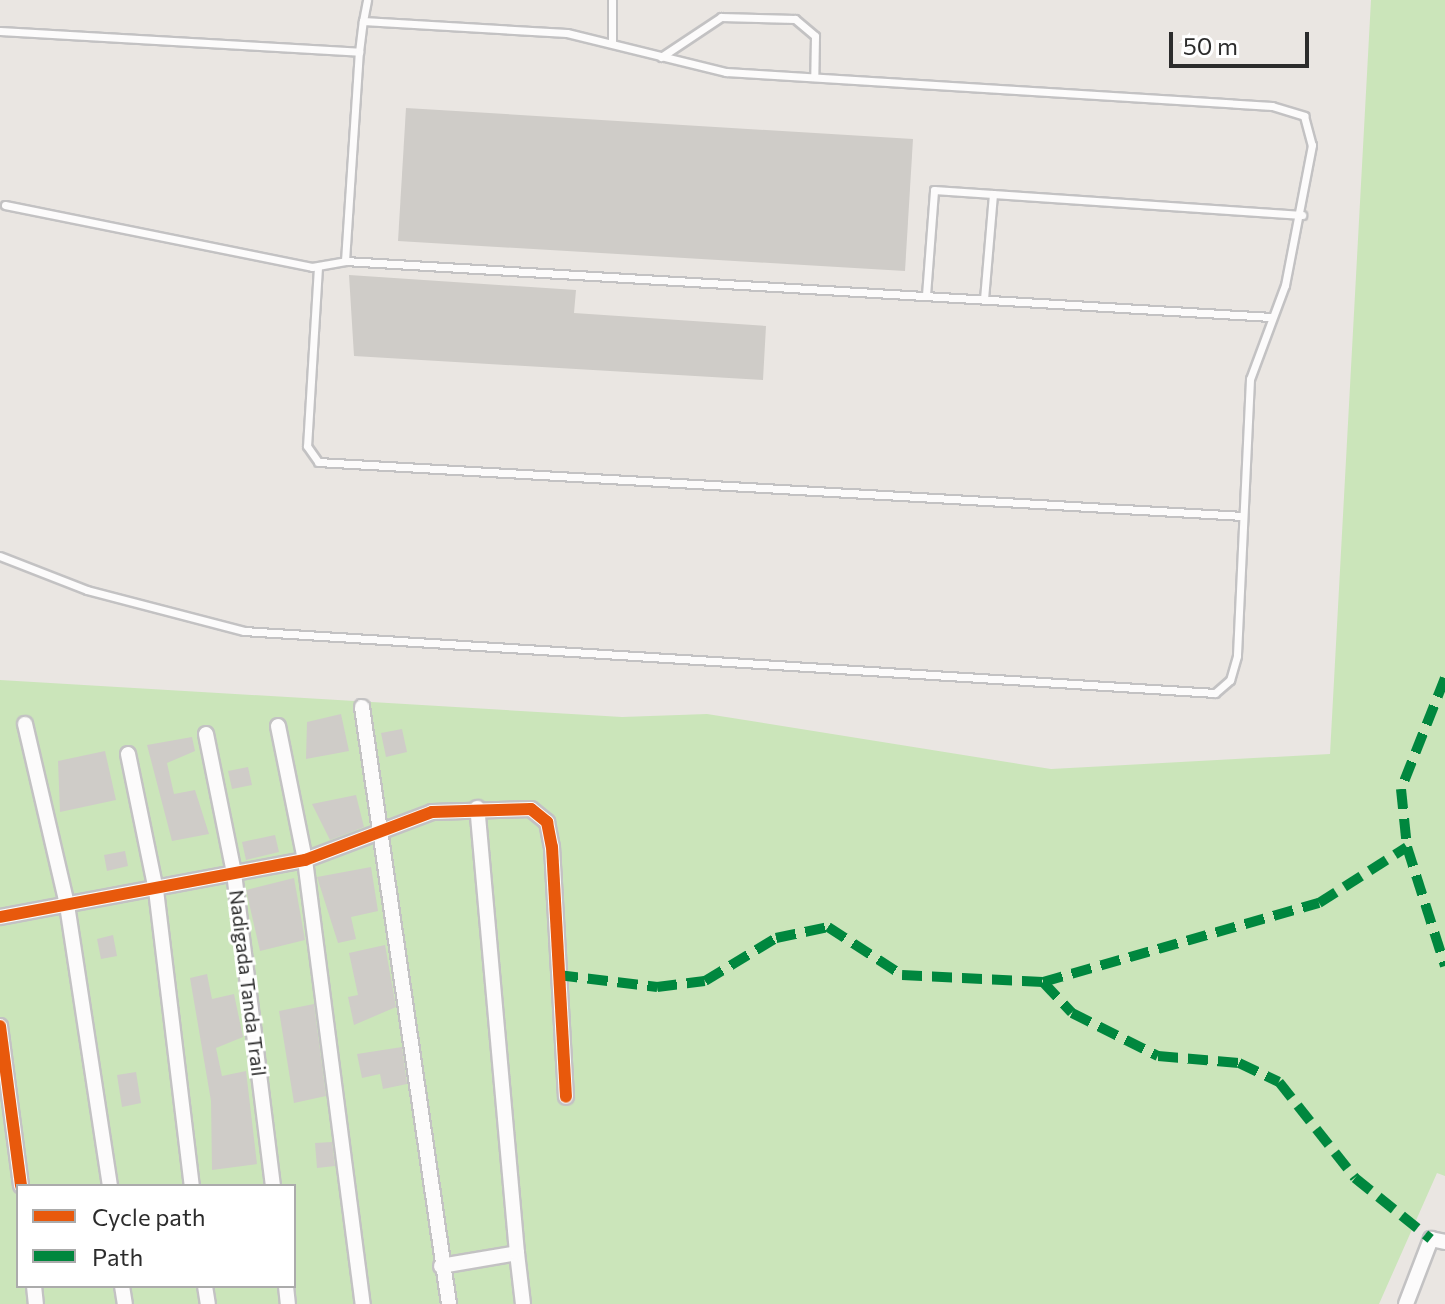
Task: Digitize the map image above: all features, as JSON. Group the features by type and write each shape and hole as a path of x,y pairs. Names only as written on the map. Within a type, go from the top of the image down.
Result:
{"street":[{"path":"362,707 441,1266 449,1304"},
{"path":"25,724 67,905 106,1143 110,1184"},
{"path":"278,726 305,860 363,1304"},
{"name":"Nadigada Tanda Trail","path":"206,734 234,873 273,1184"},
{"path":"128,754 156,890 192,1184"},
{"path":"0,917 305,860 382,834 432,812 522,807 547,822 566,1097"},
{"path":"477,808 523,1304"},
{"path":"0,1026 21,1184"},
{"path":"1406,1304 1431,1239 1445,1242"},
{"path":"441,1266 517,1253"}],"lane":[{"path":"345,261 359,52 367,0"},
{"path":"612,0 612,42"},
{"path":"661,57 721,17 795,19 815,36 814,75"},
{"path":"0,556 87,590 244,631 1206,695 1223,688 1235,669 1250,379 1302,215 1311,132 1304,116 1286,108 814,75 726,72 612,42 363,21"},
{"path":"0,31 359,52"},
{"path":"926,295 934,190 1302,215"},
{"path":"984,299 993,194"},
{"path":"5,205 318,267 345,261 1272,317"},
{"path":"318,267 307,446 318,462 1242,516"}],"green space":[{"path":"1371,0 1445,0 1445,1176 1437,1173 1379,1304 0,1304 0,680 622,717 707,714 1051,769 1330,754"}],"building":[{"path":"406,108 913,139 905,271 398,241"},
{"path":"349,275 576,290 574,313 766,326 763,380 354,356"},
{"path":"341,714 349,751 306,759 307,722"},
{"path":"402,729 407,752 386,757 381,733"},
{"path":"192,737 195,751 167,763 174,794 195,790 209,834 172,841 147,745"},
{"path":"105,751 116,800 60,812 58,761"},
{"path":"248,767 252,785 232,789 228,771"},
{"path":"356,795 364,827 330,840 312,804"},
{"path":"275,835 279,852 246,860 242,842"},
{"path":"125,851 128,866 107,871 104,855"},
{"path":"371,867 378,911 351,917 356,939 338,943 317,877"},
{"path":"294,878 305,940 260,951 246,890"},
{"path":"113,935 117,956 101,959 97,939"},
{"path":"385,945 396,1007 354,1025 348,997 358,995 349,953"},
{"path":"207,974 212,999 234,994 243,1037 216,1048 222,1076 246,1071 257,1164 212,1170 211,1101 190,978"},
{"path":"314,1004 326,1096 294,1103 279,1011"},
{"path":"402,1047 407,1084 383,1089 380,1074 362,1078 357,1054"},
{"path":"136,1072 141,1103 122,1107 117,1075"},
{"path":"332,1142 335,1166 317,1168 315,1143"}],"marked path":[{"path":"1445,678 1401,789 1407,847 1445,966"},
{"path":"1043,982 1319,903 1407,847"},
{"path":"558,975 657,987 705,981 776,938 828,927 902,975 1043,982 1072,1013 1158,1056 1239,1063 1279,1082 1355,1178 1431,1239"}],"cycle path":[{"path":"0,917 305,860 432,812 531,809 547,822 552,847 566,1097"},
{"path":"0,1026 21,1184"}]}
